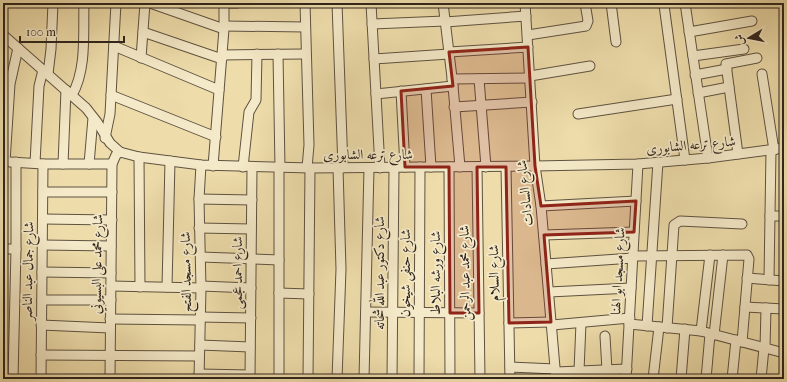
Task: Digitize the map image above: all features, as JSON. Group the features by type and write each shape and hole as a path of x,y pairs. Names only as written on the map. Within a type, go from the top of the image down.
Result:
{"street":[{"name":"شارع جمال عبد الناصر","path":"41,379 43,192 40,163 39,86 46,72 51,50 53,3"},
{"path":"63,164 69,93 78,84 82,68 84,3"},
{"path":"106,138 110,114 116,3"},
{"path":"141,58 145,3"},
{"path":"150,3 224,28 305,27"},
{"path":"213,166 220,90 224,3 237,3"},
{"path":"305,3 305,54 309,139 308,379"},
{"path":"337,3 341,168 341,269 337,379"},
{"path":"371,3 380,168"},
{"path":"443,3 460,167"},
{"name":"شارع السادات","path":"525,3 536,166 542,206 556,373"},
{"path":"528,35 584,27 588,24 585,3"},
{"path":"611,3 616,42"},
{"path":"685,3 708,158"},
{"path":"664,4 685,160"},
{"path":"372,24 445,22 526,16"},
{"path":"689,32 752,21"},
{"path":"143,32 222,57 257,54 305,54"},
{"path":"3,35 46,72 86,108 106,138 120,152 116,155 112,164 4,162 10,84 18,48"},
{"path":"114,46 220,90"},
{"path":"374,59 528,47"},
{"path":"692,56 744,49"},
{"name":"شارع احمد عجمى","path":"250,377 252,200 247,167 250,112 256,100 257,54"},
{"path":"278,54 279,379"},
{"path":"738,154 727,63 757,58"},
{"path":"376,94 426,89 479,79 530,77 590,66"},
{"path":"695,75 727,69"},
{"path":"762,74 772,150 769,280"},
{"name":"شارع محمد عبد الرحمن","path":"479,79 481,106 479,313 480,379"},
{"path":"698,93 729,87"},
{"path":"426,89 431,167"},
{"path":"401,92 405,168"},
{"path":"111,95 216,137"},
{"path":"578,114 677,99"},
{"path":"454,107 481,106 495,101 532,102"},
{"path":"89,164 93,118"},
{"name":"شارع ترعه الشابورى","path":"120,152 139,157 213,166 279,168 405,168 638,164 708,158 784,148"},
{"path":"139,157 140,287"},
{"path":"167,287 170,161"},
{"path":"13,379 16,249 16,162"},
{"path":"647,326 658,162"},
{"name":"شارع محمد على البسيوني","path":"110,379 112,164"},
{"name":"شارع مسجد ابو الهنا","path":"626,379 638,164"},
{"name":"شارع مسجد الفتح","path":"199,377 201,287 199,199 201,165"},
{"name":"شارع حنفى شيخون","path":"419,379 420,167"},
{"name":"شارع ورشه البلاط","path":"449,167 450,379"},
{"name":"شارع السلام","path":"506,167 510,379"},
{"path":"364,379 369,168"},
{"name":"شارع دكتور عبد الله شحاته","path":"392,379 394,168"},
{"path":"43,192 112,192"},
{"path":"199,199 252,200"},
{"path":"542,206 636,201"},
{"path":"770,216 784,216"},
{"path":"43,219 112,220"},
{"path":"654,379 663,327 672,255 674,225 676,222 680,221 742,224"},
{"path":"199,228 251,229"},
{"path":"544,235 634,232"},
{"path":"42,245 111,246"},
{"path":"3,249 16,249"},
{"path":"546,264 652,255 747,254 749,259 745,307 732,379"},
{"path":"706,379 710,255"},
{"path":"708,333 723,255"},
{"path":"200,257 279,260"},
{"path":"42,272 111,273"},
{"path":"747,278 784,281"},
{"path":"111,286 251,288"},
{"path":"549,292 631,288"},
{"path":"279,293 309,294"},
{"path":"42,300 111,300"},
{"path":"745,307 784,309"},
{"path":"761,379 766,308"},
{"path":"366,312 479,313"},
{"path":"41,325 110,324 200,318 251,318"},
{"path":"509,323 552,324 630,321 647,326 708,333 784,353"},
{"path":"579,371 580,323"},
{"path":"681,379 685,330"},
{"path":"604,336 607,370"},
{"path":"200,345 250,347"},
{"path":"41,355 199,356"},
{"path":"510,367 556,373 627,369"},
{"path":"199,377 250,377"}],"highlighted area":[{"path":"528,47 535,166 541,206 636,201 634,232 544,235 551,322 509,323 506,167 477,167 479,313 450,313 449,167 405,167 401,91 453,86 449,52"}]}
